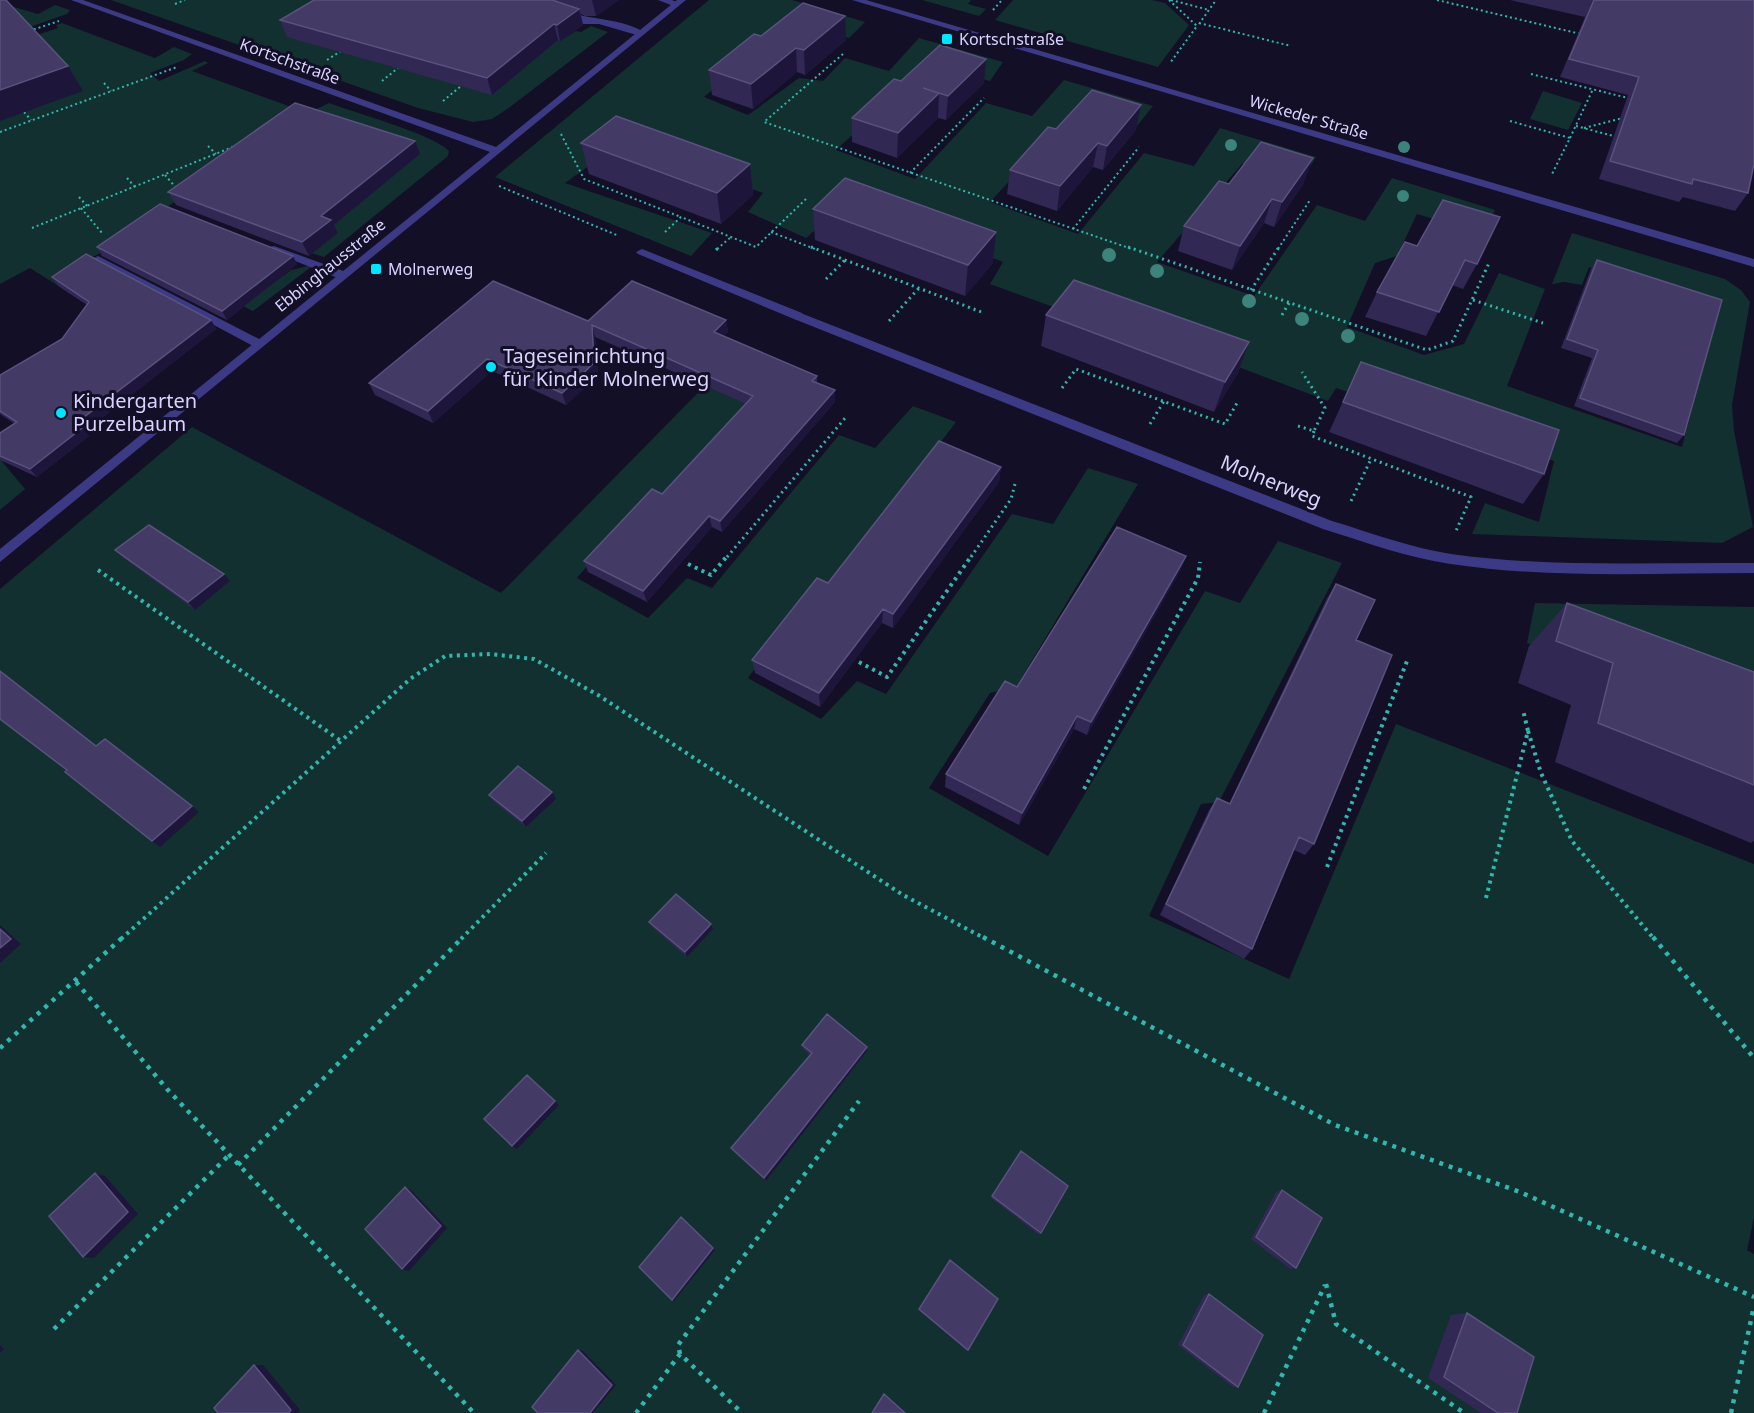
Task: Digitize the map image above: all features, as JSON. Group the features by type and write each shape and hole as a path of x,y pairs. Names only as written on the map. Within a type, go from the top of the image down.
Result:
{"street":[{"name":"Kortschstraße","path":"75,0 495,150"},
{"path":"662,0 679,2"},
{"name":"Wickeder Straße","path":"856,0 1754,263"},
{"name":"Ebbinghausstraße","path":"0,557 342,275 679,2"},
{"path":"552,11 584,21 600,21 640,33"},
{"path":"267,246 342,275"},
{"name":"Molnerweg","path":"642,252 1328,525 1406,549 1451,559 1516,566 1754,568"},
{"path":"98,259 260,344"}],"path":[{"path":"1170,0 1209,10"},
{"path":"1170,0 1197,26"},
{"path":"1164,71 1216,0"},
{"path":"1437,0 1584,34"},
{"path":"20,34 68,16"},
{"path":"1200,23 1291,46"},
{"path":"318,65 345,49"},
{"path":"843,54 764,122 1427,350 1453,341 1489,263"},
{"path":"0,132 185,64"},
{"path":"1531,74 1635,100"},
{"path":"104,83 111,91"},
{"path":"1548,183 1593,89"},
{"path":"910,173 984,98"},
{"path":"24,112 31,120"},
{"path":"1584,128 1626,117"},
{"path":"1573,120 1578,122"},
{"path":"1510,121 1570,138"},
{"path":"1606,122 1616,125"},
{"path":"1576,126 1624,138"},
{"path":"559,129 584,179 756,246 806,200"},
{"path":"32,228 243,143"},
{"path":"208,147 216,154"},
{"path":"1073,229 1139,147"},
{"path":"468,173 622,238 642,252 681,217"},
{"path":"165,175 184,196"},
{"path":"127,178 135,187"},
{"path":"80,197 87,206"},
{"path":"1251,290 1310,200"},
{"path":"771,232 984,313"},
{"path":"826,279 845,260"},
{"path":"887,323 919,288"},
{"path":"1473,300 1543,323"},
{"path":"1281,315 1289,303"},
{"path":"1059,391 1076,369 1226,424 1237,404"},
{"path":"1302,372 1325,408 1312,436 1471,497 1462,518"},
{"path":"1149,425 1164,402"},
{"path":"688,564 711,575 846,417"},
{"path":"1298,426 1314,431"},
{"path":"1356,491 1371,459"},
{"path":"859,662 887,677 1011,499 1015,484"},
{"path":"1084,789 1198,578 1200,562"},
{"path":"98,570 341,741"},
{"path":"1,1046 76,982 410,678 445,656 490,654 534,659 598,695 903,895 1335,1125 1520,1192 1754,1297"},
{"path":"1327,867 1407,662"},
{"path":"1523,710 1540,773 1572,841 1754,1058"},
{"path":"1486,898 1528,731"},
{"path":"238,1165 546,853"},
{"path":"76,982 167,1089 474,1413"},
{"path":"742,1413 680,1354 678,1345 859,1101"},
{"path":"54,1329 229,1155"},
{"path":"1264,1413 1326,1284 1336,1324 1464,1413"},
{"path":"1731,1413 1754,1306"},
{"path":"636,1413 680,1354"}],"green space":[{"path":"111,0 474,0 560,41 576,31 581,32 591,26 608,32 492,119 473,122 418,108"},
{"path":"709,0 792,0 865,22 849,38 797,24 752,56 704,97 748,115 799,78 823,81 845,58 889,71 919,38 1003,62 990,81 937,68 888,102 836,150 915,179 986,103 1032,116 1064,80 1153,106 1137,126 1038,150 990,202 1078,234 1144,153 1194,166 1220,128 1316,157 1302,180 1242,164 1157,262 1254,296 1317,205 1365,221 1392,178 1495,210 1483,234 1417,214 1397,256 1375,263 1347,327 1424,355 1464,344 1499,273 1545,289 1507,386 1682,447 1718,309 1589,267 1582,285 1564,282 1552,284 1572,233 1725,279 1741,290 1750,302 1732,405 1734,431 1753,527 1722,543 1472,534 1485,503 1539,522 1554,461 1336,388 1328,401 1066,302 1059,309 990,284 1003,262 846,204 806,238 748,212 763,193 621,143 565,183 712,233 691,256 495,177"},
{"path":"922,0 971,0 968,4 986,9 979,16"},
{"path":"1013,0 1152,0 1165,3 1189,25 1158,67 995,20"},
{"path":"0,3 38,14 55,5 70,10 67,14 27,28 34,36 58,28 56,25 62,23 155,58 174,47 192,54 184,60 150,73 159,81 205,61 208,63 192,71 308,113 329,103 393,124 441,145 449,151 448,156 324,257 311,253 337,233 180,198 109,248 77,266 84,270 57,285 30,268 0,284"},
{"path":"1543,91 1582,103 1568,130 1530,119"},
{"path":"311,267 253,311 243,306 291,270"},
{"path":"742,348 787,366 663,496 647,496 577,578 648,618 687,578 712,588 839,435 875,448 913,406 956,422 834,583 812,588 748,678 821,719 857,681 886,694 1012,514 1053,524 1088,468 1138,484 1016,687 990,693 929,788 1048,856 1205,591 1240,603 1278,541 1342,563 1219,802 1201,804 1149,916 1289,979 1396,724 1754,864 1754,1218 1747,1250 1754,1254 1754,1413 0,1413 0,589 192,427 501,593"},
{"path":"0,459 25,489 0,510"},
{"path":"1535,603 1754,607 1754,793 1735,722 1527,643"}],"building":[{"path":"0,0 6,0 68,66 0,90"},
{"path":"314,0 552,0 579,9 557,25 554,24 487,78 280,20"},
{"path":"1594,0 1754,0 1754,164 1748,193 1693,179 1692,184 1610,161 1639,77 1569,59"},
{"path":"803,3 845,16 804,50 796,48 751,84 709,70 754,34 761,36"},
{"path":"940,45 986,59 948,96 939,93 898,133 852,118 894,79 901,81"},
{"path":"1092,90 1141,105 1107,146 1098,143 1060,186 1010,170 1048,127 1056,129"},
{"path":"295,103 415,141 321,216 331,220 302,242 168,192"},
{"path":"616,116 750,164 717,193 581,143"},
{"path":"1261,142 1313,158 1282,202 1272,199 1240,246 1184,226 1219,181 1229,184"},
{"path":"845,178 996,232 968,265 813,209"},
{"path":"1443,200 1500,217 1477,264 1465,260 1439,312 1377,292 1405,242 1417,246"},
{"path":"160,204 293,256 222,311 97,247"},
{"path":"86,254 211,320 75,424 82,428 30,469 0,456 0,433 17,422 0,411 0,375 62,339 89,302 52,277"},
{"path":"1597,260 1722,300 1684,435 1580,398 1598,350 1567,339"},
{"path":"1074,280 1249,342 1225,382 1046,315"},
{"path":"493,281 588,321 632,281 726,320 714,332 817,376 812,381 835,390 720,521 709,516 643,591 584,561 652,489 662,494 753,396 592,325 594,363 562,393 487,359 428,411 369,383"},
{"path":"1361,362 1559,430 1544,474 1343,402"},
{"path":"939,441 1001,467 893,614 883,609 819,693 752,660 817,578 828,583"},
{"path":"149,525 224,574 188,602 115,550"},
{"path":"1117,527 1186,556 1091,722 1077,716 1022,813 946,774 1005,681 1017,687"},
{"path":"1336,584 1375,600 1356,640 1392,655 1314,844 1299,837 1252,949 1166,904 1217,798 1230,804"},
{"path":"1567,603 1754,672 1754,785 1598,723 1613,663 1556,641"},
{"path":"0,671 96,746 105,739 192,806 152,841 65,772 67,770 0,719"},
{"path":"518,766 552,792 522,821 489,795"},
{"path":"676,894 711,924 685,952 649,922"},
{"path":"0,929 11,939 0,948"},
{"path":"827,1014 867,1047 764,1178 731,1148 812,1053 802,1045"},
{"path":"527,1075 555,1101 512,1146 484,1119"},
{"path":"1021,1151 1068,1186 1041,1233 992,1196"},
{"path":"95,1173 128,1212 83,1257 49,1216"},
{"path":"405,1187 441,1226 402,1269 365,1229"},
{"path":"1282,1190 1322,1218 1296,1268 1256,1237"},
{"path":"681,1217 713,1248 672,1300 639,1267"},
{"path":"950,1260 998,1299 968,1350 919,1309"},
{"path":"1209,1294 1263,1335 1238,1387 1183,1345"},
{"path":"1467,1313 1534,1357 1517,1413 1498,1413 1444,1377"},
{"path":"578,1350 612,1385 590,1413 538,1413 532,1407"},
{"path":"254,1365 291,1410 289,1413 218,1413 214,1408"},
{"path":"884,1394 905,1413 872,1413"}],"place":[{"name":"Kortschstraße","path":"947,39"},
{"name":"Molnerweg","path":"376,269"},
{"name":"Tageseinrichtung für Kinder Molnerweg","path":"491,367"},
{"name":"Kindergarten Purzelbaum","path":"61,413"}]}
